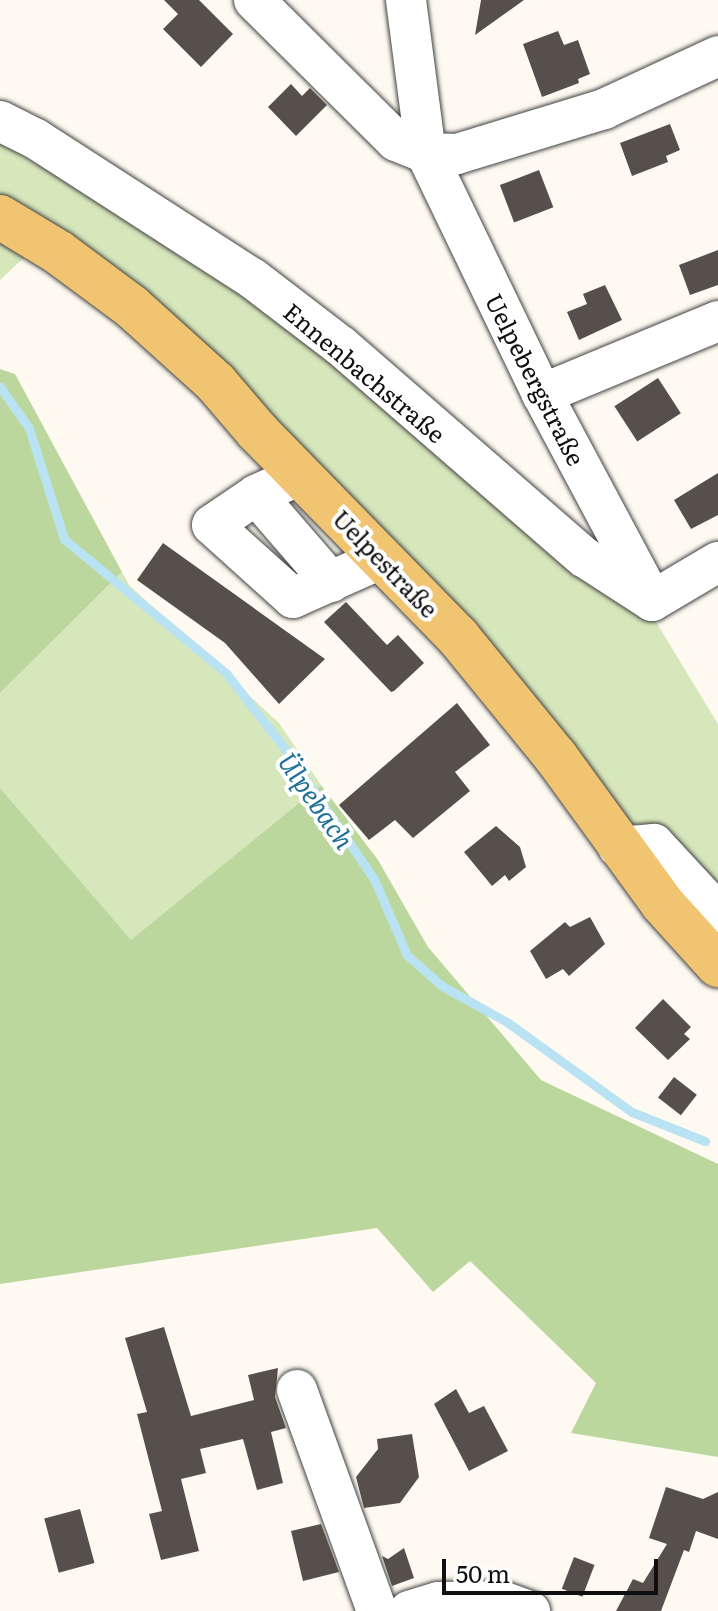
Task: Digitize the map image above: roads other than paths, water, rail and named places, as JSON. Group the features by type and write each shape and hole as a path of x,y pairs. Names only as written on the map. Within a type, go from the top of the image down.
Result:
{"main road":[{"name":"Uelpestraße","path":"0,217 58,252 132,307 216,383 300,475 458,637 556,757 618,847 662,903 718,965"}],"street":[{"path":"254,0 396,141 426,153 457,154 604,109 718,56"},
{"name":"Uelpebergstraße","path":"406,0 426,153 542,394 652,601"},
{"name":"Ennenbachstraße","path":"0,121 36,139 252,278 341,346 584,557 652,601"},
{"path":"542,394 718,321"},
{"path":"300,475 256,495 212,525 293,598 383,558"},
{"path":"256,495 331,582"},
{"path":"652,601 718,562"},
{"path":"618,847 654,844 718,913"},
{"path":"297,1390 377,1611"},
{"path":"409,1611 438,1602 502,1601 530,1611"}],"waterway":[{"name":"Ülpebach","path":"0,387 29,428 64,539 226,673 285,749 374,879 407,955 442,986 507,1022 632,1112 705,1141"}]}
